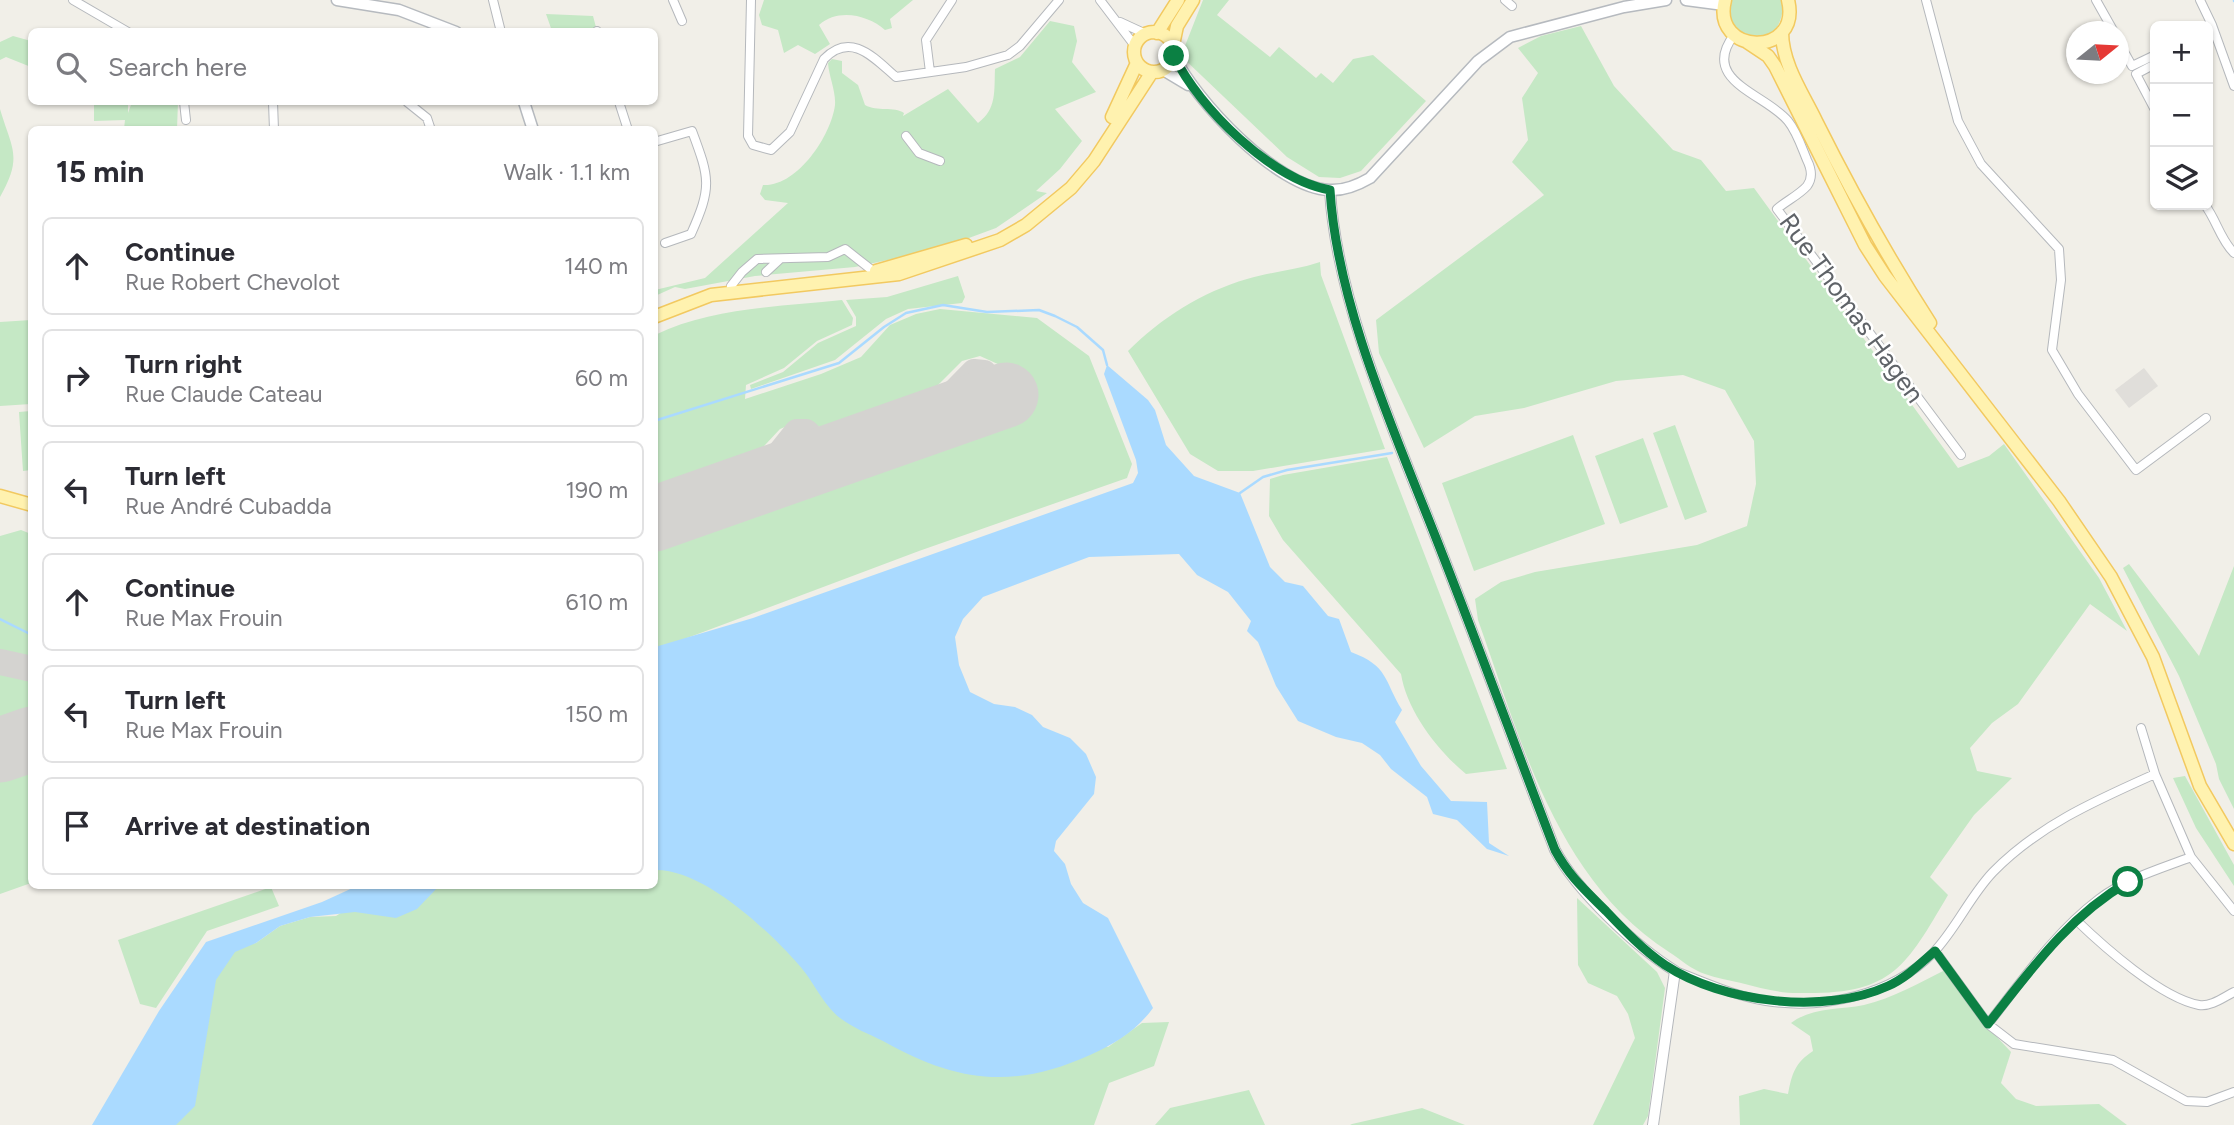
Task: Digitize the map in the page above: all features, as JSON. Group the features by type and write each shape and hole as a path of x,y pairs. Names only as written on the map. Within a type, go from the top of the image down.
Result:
{"main road":[{"path":"337,0 399,10 446,28"},
{"path":"658,307 697,293 731,286 873,271 968,244 1003,230 1050,198 1095,150 1137,63 1135,46 1152,33 1178,0"},
{"path":"658,315 711,295 899,274 1000,240 1026,225 1070,188 1094,161 1173,51 1177,26 1193,0"},
{"path":"1152,33 1167,37 1193,88 1261,156 1292,179 1330,190 1358,184 1370,178 1478,61 1510,37 1624,7 1666,0"},
{"path":"1686,0 1724,2 1726,23 1734,35 1768,56 1865,246 1885,276 2059,500 2111,577 2153,657 2200,786 2234,844"},
{"path":"1746,42 1766,43 1782,32 1790,16 1788,0"},
{"path":"1782,32 1785,57 1843,175 1897,273 1970,385"},
{"path":"1137,63 1193,88"},
{"path":"525,105 532,126"},
{"path":"0,488 28,496"},
{"path":"0,496 28,504"}],"street":[{"path":"73,0 121,28"},
{"path":"493,0 500,28"},
{"path":"673,0 682,21"},
{"path":"751,0 748,136 761,149 771,150 785,138 824,59 841,46 864,50 896,77 992,62 1020,46 1059,0"},
{"path":"930,72 926,40 952,0"},
{"path":"1100,0 1135,46"},
{"path":"1926,0 1951,101 1981,164 2059,249 2061,280 2052,350 2078,394 2136,470 2206,418"},
{"path":"2096,0 2107,21"},
{"path":"2200,0 2208,21"},
{"path":"1117,20 1152,33"},
{"name":"Rue Thomas Hagen","path":"1734,35 1729,41 1724,65 1728,77 1788,121 1810,166 1811,177 1807,186 1777,209 1961,455"},
{"path":"2213,35 2234,86"},
{"path":"2129,60 2132,66 2150,57"},
{"path":"2150,67 2136,74 2150,101"},
{"path":"184,105 186,120"},
{"path":"273,105 274,126"},
{"path":"411,105 428,118 430,126"},
{"path":"620,105 627,126"},
{"path":"658,141 692,131 709,182 706,201 691,234 665,243"},
{"path":"906,136 919,153 940,161"},
{"path":"1330,190 1340,264 1362,337 1405,460 1555,850 1567,874 1627,933 1675,971 1716,987 1768,1001 1813,1001 1871,992 1887,986 1903,978 1935,951 1993,872 2027,843 2071,811 2155,774"},
{"path":"2209,210 2217,220 2226,245 2234,253"},
{"path":"731,286 757,259 828,257 845,249 873,271"},
{"path":"766,272 780,259"},
{"path":"2141,729 2155,774 2191,857 2234,911"},
{"path":"1988,1024 2050,944 2100,898 2128,882 2191,857"},
{"path":"2076,920 2120,960 2148,979 2189,1000 2207,1005 2234,992"},
{"path":"1935,951 1988,1024 2014,1044 2113,1060 2186,1101 2207,1101 2234,1091"},
{"path":"1653,1125 1675,971"}],"shaded area":[{"path":"2144,368 2158,386 2129,408 2115,390"}],"green space":[{"path":"764,0 913,0 890,19 892,28 885,30 862,17 844,15 827,20 819,25 830,44 815,54 798,45 784,53 778,30 762,25 759,15"},
{"path":"1203,0 1229,0 1217,15 1270,57 1279,47 1316,78 1321,73 1333,83 1353,59 1373,55 1426,101 1361,171 1340,178 1319,177 1287,157 1181,56"},
{"path":"1729,0 1782,0 1783,9 1778,26 1759,40 1741,35 1729,22"},
{"path":"546,14 593,16 596,28 551,28"},
{"path":"1050,21 1074,26 1077,41 1072,62 1096,92 1055,109 1082,141 1060,169 1036,191 1047,193 996,228 939,249 855,267 755,276 685,289 675,287 658,295 658,289 705,278 788,203 765,200 760,194 763,185 788,178 800,169 827,131 835,105 828,63 832,59 842,61 842,73 858,85 865,105 900,111 904,113 903,116 948,89 978,123 991,106 995,69 1020,57"},
{"path":"1581,26 1614,86 1673,150 1701,160 1726,191 1754,188 1958,468 1989,456 2004,444 2099,578 2127,631 2090,604 2018,704 1992,723 1970,748 1977,771 2012,778 1974,815 1930,877 1948,895 1919,942 1891,973 1875,983 1854,989 1798,993 1762,988 1709,975 1686,964 1630,922 1598,886 1570,847 1547,804 1510,712 1478,620 1475,599 1501,582 1535,572 1697,545 1747,526 1756,484 1754,441 1725,390 1683,375 1616,381 1524,408 1475,416 1424,448 1379,353 1376,320 1544,195 1512,162 1528,140 1522,98 1538,73 1518,48 1541,36"},
{"path":"13,36 28,40 28,66 6,57 0,60 0,42"},
{"path":"94,105 128,105 128,113 131,105 178,105 177,126 124,126 125,120 94,121"},
{"path":"0,109 11,144 13,162 0,197"},
{"path":"1320,262 1321,275 1385,449 1253,471 1218,471 1190,454 1128,351 1168,317 1214,291 1247,279"},
{"path":"958,276 965,297 962,303 908,309 886,319 835,360 751,389 750,385 783,372 818,343 856,326 856,317 846,300 887,297"},
{"path":"842,300 853,318 852,325 817,341 784,368 746,385 745,399 821,374 861,357 890,325 916,314 940,309 1037,318 1089,356 1132,464 1127,478 919,551 679,641 658,697 658,542 1019,414 1000,365 980,356 962,361 927,396 833,432 802,420 780,429 752,459 658,493 658,334 723,313"},
{"path":"28,320 28,404 0,406 0,322"},
{"path":"28,411 28,470 23,471 19,412"},
{"path":"1675,425 1707,512 1685,520 1653,433"},
{"path":"1573,435 1605,524 1474,571 1442,483"},
{"path":"1643,438 1668,507 1620,524 1595,456"},
{"path":"1387,457 1507,769 1466,774 1444,753 1417,716 1404,688 1401,674 1283,540 1269,516 1270,479"},
{"path":"21,530 28,533 28,660 0,652 0,536"},
{"path":"2129,564 2199,656 2234,566 2234,809 2219,779 2216,764 2179,676 2123,568"},
{"path":"0,674 28,681 28,718 0,728"},
{"path":"28,764 28,884 0,894 0,774"},
{"path":"2185,776 2234,865 2234,886 2196,828 2173,778"},
{"path":"658,837 1108,1047 1142,1023 1169,1022 1154,1066 1109,1083 1094,1125 99,1125 206,952 256,943 280,926 310,917 336,916 378,889 658,889"},
{"path":"265,889 272,889 279,906 207,931 156,1008 140,1004 118,940"},
{"path":"1577,898 1657,972 1665,988 1648,1116 1643,1125 1593,1125 1635,1038 1628,1014 1617,996 1588,983 1578,965"},
{"path":"1945,970 1978,1017 2011,1052 2001,1083 2016,1099 2036,1106 2099,1104 2127,1125 1740,1125 1739,1096 1764,1089 1788,1094 1795,1069 1813,1051 1810,1036 1791,1023 1808,1014 1875,1002"},
{"path":"1249,1090 1265,1125 1155,1125 1170,1108"},
{"path":"1422,1108 1465,1125 1350,1125 1352,1124"}],"water":[{"path":"1107,365 1148,400 1155,410 1166,445 1194,476 1240,493 1270,567 1285,582 1303,586 1328,616 1339,619 1351,652 1372,663 1384,675 1402,710 1395,722 1421,766 1451,801 1487,802 1489,843 1509,856 1487,849 1457,820 1433,814 1427,797 1391,769 1380,755 1362,743 1336,737 1298,721 1276,686 1258,642 1247,631 1251,621 1228,592 1197,575 1179,554 1089,557 983,597 963,619 955,637 959,665 970,692 994,704 1015,707 1032,715 1043,727 1070,738 1086,754 1096,777 1094,794 1056,841 1054,851 1065,864 1071,884 1083,903 1108,918 1153,1008 1133,1030 1117,1041 1062,1066 1009,1077 960,1073 910,1055 845,1022 828,1006 785,950 752,919 713,890 693,879 674,872 658,870 658,646 753,618 1133,483 1138,473 1136,460 1104,374"},
{"path":"350,889 436,889 417,909 396,918 355,912 310,917 280,926 256,943 235,952 216,980 195,1106 176,1125 92,1125 159,1011 206,942 322,902"}],"waterway":[{"path":"658,420 839,363 906,313 943,305 987,312 1039,310 1077,327 1103,350 1107,365"},
{"path":"1240,493 1263,477 1287,470 1392,453"},
{"path":"0,619 28,633"}],"taxiway":[{"path":"922,425 974,372 984,373 994,386 991,402 978,411 962,411"},
{"path":"755,484 797,432 806,432 818,444 819,460 809,471 792,471"},
{"path":"0,662 28,668"}],"runway":[{"path":"658,518 1006,395"},
{"path":"0,750 28,740"}],"route":[{"path":"1174,56 1193,88 1261,156 1292,179 1330,190 1332,226 1340,264 1362,337 1405,460 1465,610 1555,850 1567,874 1627,933 1675,971 1743,996 1768,1001 1813,1001 1871,992 1903,978 1935,951 1988,1024 2050,944 2100,898 2128,882"}]}
